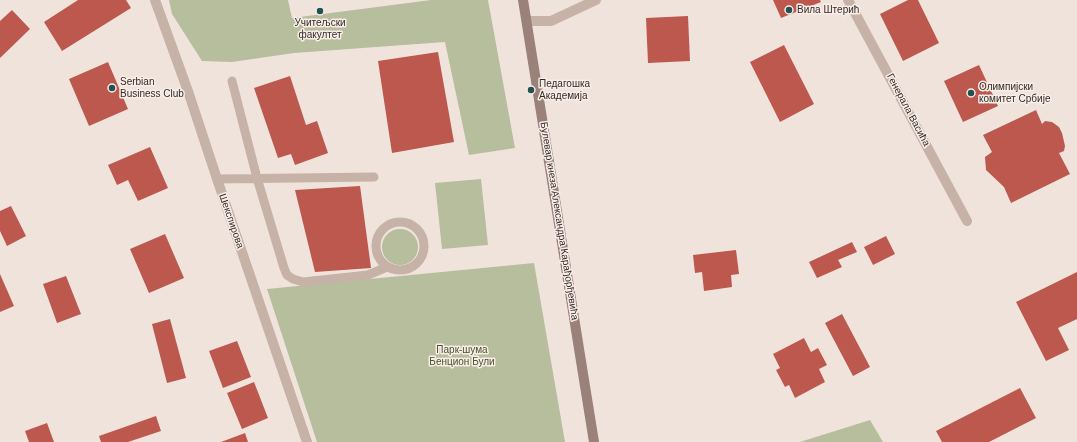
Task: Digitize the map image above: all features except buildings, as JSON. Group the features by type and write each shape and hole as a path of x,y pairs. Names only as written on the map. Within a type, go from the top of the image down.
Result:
{"main road":[{"name":"Булевар кнеза Александра Карађорђевића","path":"523,0 594,442"}],"street":[{"name":"Шекспирова","path":"154,0 189,94 307,442"},
{"path":"527,21 551,21 596,0"},
{"name":"Генерала Васића","path":"848,0 967,221"}],"lane":[{"path":"232,81 257,178 287,275 293,279 303,282 368,275 387,267 395,270 410,268 422,257 424,241 421,234 409,223 401,222 385,226 376,239 375,247 377,255 381,262 387,267"},
{"path":"217,179 374,177"}],"green space":[{"path":"169,0 288,0 292,18 431,0 488,0 515,148 469,155 445,42 294,53 232,62 202,61 172,14"},
{"path":"481,179 488,245 442,249 435,183"},
{"path":"404,229 413,234 417,240 417,254 413,260 404,265 396,265 387,260 383,254 382,243 387,234 393,230"},
{"name":"Парк-шума Бенцион Були","path":"534,263 565,442 317,442 267,289"},
{"path":"870,420 883,442 800,442"}],"place":[{"name":"Вила Штерић","path":"789,10"},
{"name":"Учитељски факултет","path":"320,11"},
{"name":"Serbian Business Club","path":"112,88"},
{"name":"Педагошка Академија","path":"531,90"},
{"name":"Олимпијски комитет Србије","path":"971,93"}]}
